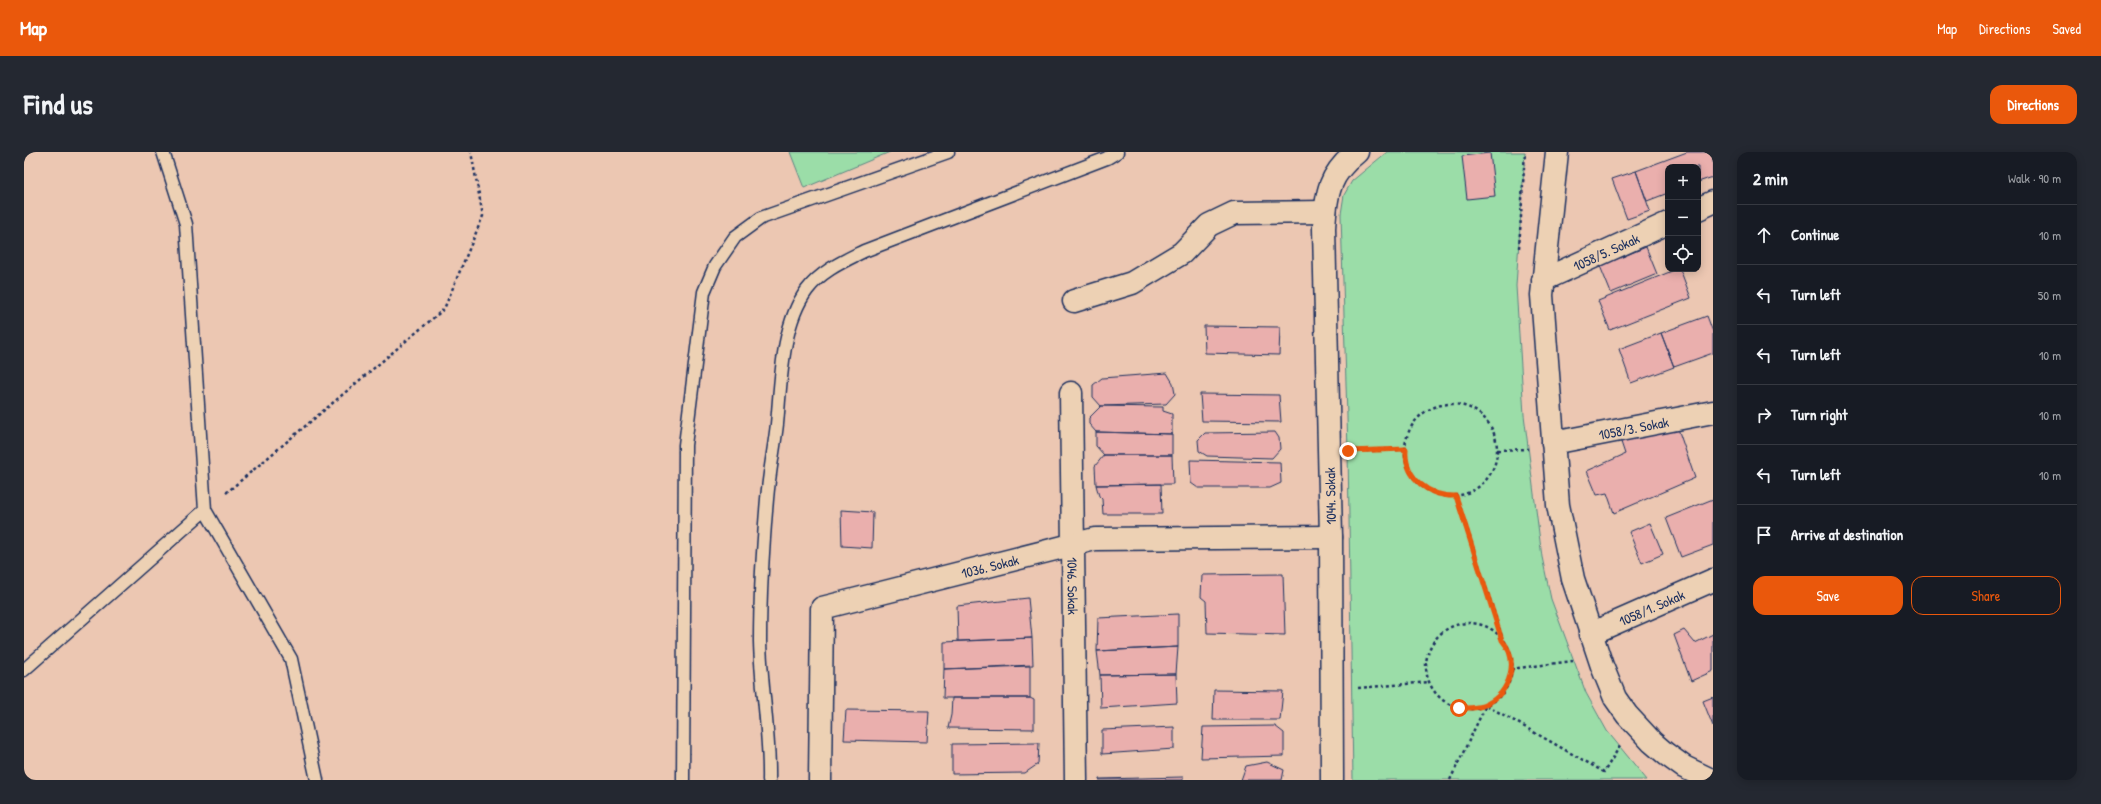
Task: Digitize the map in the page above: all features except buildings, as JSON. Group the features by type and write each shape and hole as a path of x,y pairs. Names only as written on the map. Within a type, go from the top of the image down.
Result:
{"street":[{"name":"1044. Sokak","path":"1332,780 1331,537 1325,212 1326,198 1334,175 1357,152"},
{"path":"1557,152 1542,295 1558,505 1573,579 1590,634 1613,692 1627,715 1652,742 1666,754 1684,767 1711,780"},
{"path":"1701,208 1713,202"},
{"path":"1074,301 1132,282 1182,252 1209,225 1234,213 1325,212"},
{"name":"1058/5. Sokak","path":"1543,280 1665,224"},
{"name":"1046. Sokak","path":"1071,392 1076,780"},
{"name":"1058/3. Sokak","path":"1553,443 1713,412"},
{"name":"1036. Sokak","path":"820,780 822,608 1094,539 1331,537"},
{"name":"1058/1. Sokak","path":"1590,634 1713,580"}],"lane":[{"path":"163,152 186,224 205,510 291,659 317,780"},
{"path":"683,780 685,446 704,292 715,266 735,237 761,218 948,152"},
{"path":"769,780 770,750 760,642 763,549 767,498 784,354 798,306 807,290 824,274 864,251 1107,158 1117,152"},
{"path":"24,670 205,510"}],"path":[{"path":"205,510 444,309 483,216 471,152"},
{"path":"1450,404 1465,406 1479,413 1490,424 1496,438 1497,450 1494,468 1485,481 1474,490 1456,496 1445,496 1431,492 1419,483 1410,471 1406,457 1406,441 1412,427 1421,415 1435,407 1450,404"},
{"path":"1348,451 1406,449"},
{"path":"1497,450 1528,449"},
{"path":"1456,496 1502,640"},
{"path":"1470,623 1485,626 1497,633 1506,645 1511,659 1511,669 1506,687 1497,697 1486,705 1473,708 1459,708 1446,702 1436,694 1429,682 1426,668 1427,655 1433,642 1443,631 1456,624 1470,623"},
{"path":"1511,669 1574,661"},
{"path":"1350,689 1429,682"},
{"path":"1450,780 1486,705"}],"green space":[{"path":"790,152 890,152 804,188"},
{"path":"1387,152 1525,152 1516,286 1524,415 1542,557 1551,599 1586,693 1607,731 1647,780 1353,780 1348,451 1341,214 1344,195 1352,181"}],"route":[{"path":"1348,451 1406,449 1406,457 1410,471 1419,483 1431,492 1445,496 1456,496 1502,640 1506,645 1511,659 1511,673 1506,687 1497,697 1486,705 1473,708 1459,708"}]}
